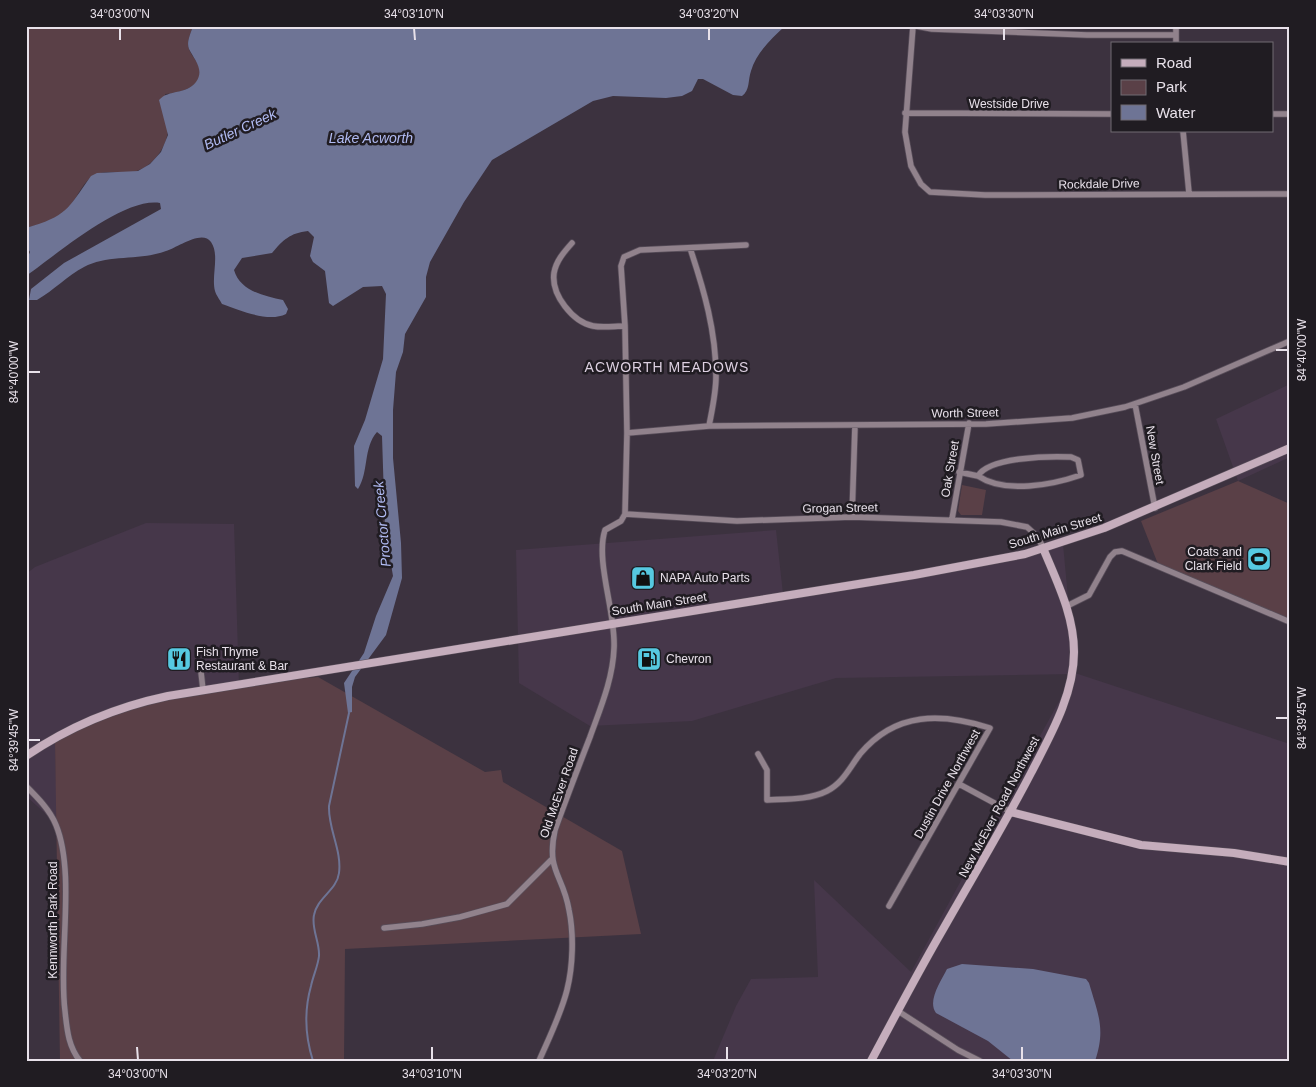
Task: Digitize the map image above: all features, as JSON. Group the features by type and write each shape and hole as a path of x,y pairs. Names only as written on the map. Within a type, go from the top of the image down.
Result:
{"main road":[{"name":"South Main Street","path":"26,756 65,732 105,713 136,702 380,660 957,567 1025,554 1104,528 1155,508 1290,448"},
{"name":"New McEver Road Northwest","path":"871,1061 1010,812 1050,736 1070,678 1074,654 1067,606 1043,548"},
{"path":"1010,812 1141,845 1234,853 1290,862"}],"street":[{"path":"905,114 914,26 932,29 1068,34 1176,35"},
{"path":"1176,26 1176,42"},
{"name":"Westside Drive","path":"905,114 1111,114"},
{"name":"Rockdale Drive","path":"905,114 911,166 921,184 930,192 956,194 1290,194"},
{"path":"1274,114 1290,114"},
{"path":"1183,132 1189,193"},
{"path":"572,243 558,260 554,275 558,292 565,307 579,321 594,326 625,326"},
{"path":"625,514 627,433 625,326 621,266 624,257 640,250 746,245"},
{"path":"690,248 705,292 714,333 716,378 710,426"},
{"name":"Worth Street","path":"627,433 710,426 969,423 1072,418 1135,404 1184,387 1290,341"},
{"name":"New Street","path":"1135,404 1155,508"},
{"name":"Oak Street","path":"952,519 969,423"},
{"path":"852,517 854,425"},
{"path":"959,472 978,476 994,483 1031,486 1059,482 1082,475 1078,460 1063,456 993,464 982,469 978,476"},
{"name":"Grogan Street","path":"625,514 737,521 852,517 952,519 1022,525 1035,533 1043,548"},
{"name":"Old McEver Road","path":"539,1061 567,991 570,978 570,912 566,896 551,860 554,830 601,706 611,672 614,650 613,623 602,538 607,529 621,521 625,514"},
{"path":"1067,606 1089,594 1110,557 1115,552 1122,551 1290,622"},
{"path":"200,663 203,690"},
{"name":"Dustin Drive Northwest","path":"758,754 767,770 767,800 804,798 827,791 835,786 875,740 904,723 925,718 946,717 990,728 889,906"},
{"path":"959,784 1010,812"},
{"name":"Kennworth Park Road","path":"26,786 37,797 56,824 63,849 63,994 67,1037 80,1061"},
{"path":"384,928 460,917 507,904 551,860"},
{"path":"898,1011 958,1050 980,1061"}],"shaded area":[{"path":"1290,384 1290,457 1238,481 1216,419"},
{"path":"146,523 234,524 239,685 55,742 57,824 26,796 26,574 35,567"},
{"path":"776,530 783,594 1063,544 1075,673 1290,744 1290,1061 713,1061 736,1006 751,979 818,977 814,880 911,972 1074,674 836,678 692,721 590,726 519,683 516,550"}],"green space":[{"path":"26,26 193,26 188,46 199,66 200,73 199,79 190,88 165,94 167,136 161,150 152,162 139,170 131,172 106,172 94,175 84,185 64,213 49,222 26,228"},
{"path":"1238,481 1290,504 1290,619 1158,564 1141,521"},
{"path":"962,485 986,490 982,515 961,515 958,511"},
{"path":"318,677 485,772 501,770 503,782 622,851 641,934 345,949 344,1061 60,1061 55,742 105,711 220,686"}],"water":[{"name":"Lake Acworth","path":"193,26 785,26 770,41 753,64 748,88 742,96 733,95 703,79 698,79 692,91 682,96 666,98 613,96 593,101 492,160 464,202 430,262 426,277 426,297 405,334 403,352 396,372 393,410 393,458 401,543 402,578 386,635 355,677 352,687 352,712 348,713 344,683 364,653 376,616 393,576 385,529 382,436 377,432 370,445 364,475 358,489 355,486 354,446 365,420 383,359 386,294 382,286 363,287 333,306 329,303 325,271 313,262 310,256 314,237 308,231 296,233 287,238 272,253 242,258 234,270 237,277 247,288 283,300 288,309 286,314 279,316 254,315 222,304 214,285 214,247 211,242 202,237 189,240 156,254 103,260 93,263 84,267 37,300 29,300 31,289 64,263 161,209 160,203 145,204 128,209 109,218 90,229 26,276 26,261 30,252 26,245 26,228 50,220 65,210 91,176 97,173 138,171 150,164 161,152 168,135 159,100 168,94 187,89 198,78 198,65 188,46"},
{"path":"962,964 1033,969 1086,979 1089,983 1100,1022 1100,1040 1095,1061 1013,1061 988,1041 936,1013 933,1003 941,979 947,969"}],"waterway":[{"name":"Proctor Creek","path":"313,1061 306,1024 307,1005 319,956 313,920 316,909 335,884 339,873 339,856 329,815 329,806 349,713"}],"place":[{"name":"Coats and Clark Field","path":"1259,559"},
{"name":"NAPA Auto Parts","path":"643,578"},
{"name":"Fish Thyme Restaurant & Bar","path":"179,659"},
{"name":"Chevron","path":"649,659"}],"district":[{"name":"ACWORTH MEADOWS","path":"667,367"}],"water label":[{"name":"Butler Creek","path":"240,129"}]}
